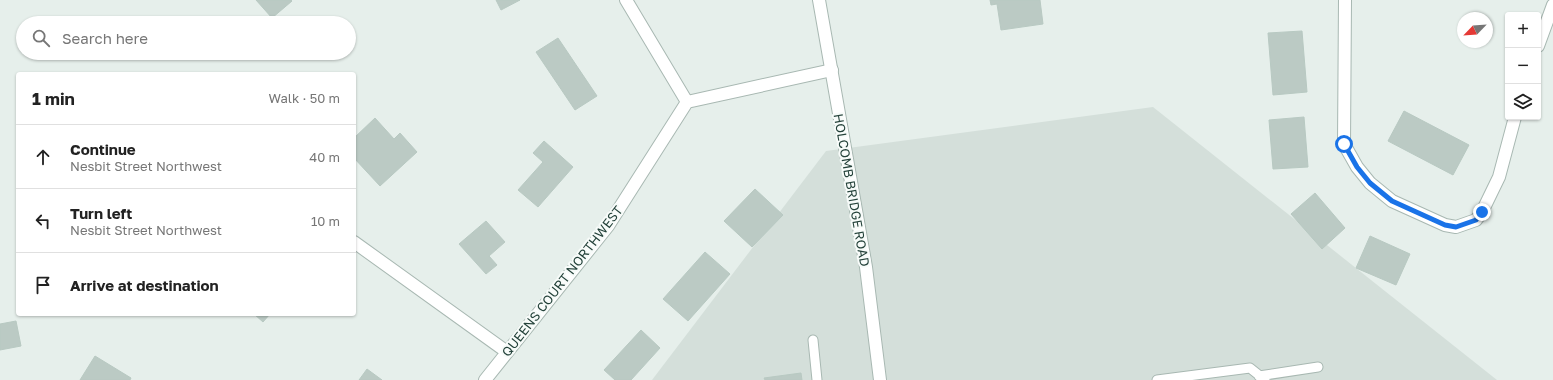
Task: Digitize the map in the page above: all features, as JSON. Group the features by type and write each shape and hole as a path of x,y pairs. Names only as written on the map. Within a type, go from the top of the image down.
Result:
{"street":[{"path":"626,0 687,102 832,70"},
{"name":"HOLCOMB BRIDGE ROAD","path":"819,0 866,267 880,380"},
{"path":"1345,0 1344,144 1357,167 1370,183 1392,201 1445,225 1456,227 1476,220 1482,212 1499,177 1514,120"},
{"path":"1541,38 1553,5"},
{"name":"QUEENS COURT NORTHWEST","path":"485,380 608,226 687,102"},
{"path":"356,243 508,352"}],"lane":[{"path":"813,340 817,380"},
{"path":"1157,380 1250,368 1262,378 1318,367"}],"shaded area":[{"path":"1153,107 1497,380 652,380 826,151"}],"building":[{"path":"256,0 292,1 274,16 270,16"},
{"path":"496,0 520,0 501,10"},
{"path":"990,0 1040,0 1043,24 1001,30 997,4 991,5"},
{"path":"1302,31 1307,92 1273,95 1268,33"},
{"path":"558,38 597,96 575,110 536,52"},
{"path":"1404,111 1469,145 1453,175 1388,141"},
{"path":"1304,117 1308,167 1273,169 1269,120"},
{"path":"375,118 394,139 400,133 417,152 380,186 356,160 356,136"},
{"path":"544,141 573,167 538,207 518,190 543,162 533,153"},
{"path":"755,189 783,215 752,247 724,221"},
{"path":"1315,193 1345,228 1322,249 1291,214"},
{"path":"486,221 505,242 489,256 497,265 486,274 459,244"},
{"path":"1370,236 1410,254 1396,285 1356,268"},
{"path":"705,252 730,274 688,321 663,299"},
{"path":"256,316 268,316 263,322"},
{"path":"16,321 21,346 0,350 0,324"},
{"path":"641,330 660,348 631,380 615,380 604,370"},
{"path":"95,356 131,378 130,380 80,380"},
{"path":"367,369 382,380 359,380"},
{"path":"801,373 802,380 765,380 764,378"}],"route":[{"path":"1344,144 1357,167 1370,183 1392,201 1445,225 1456,227 1476,220 1482,212"}]}
